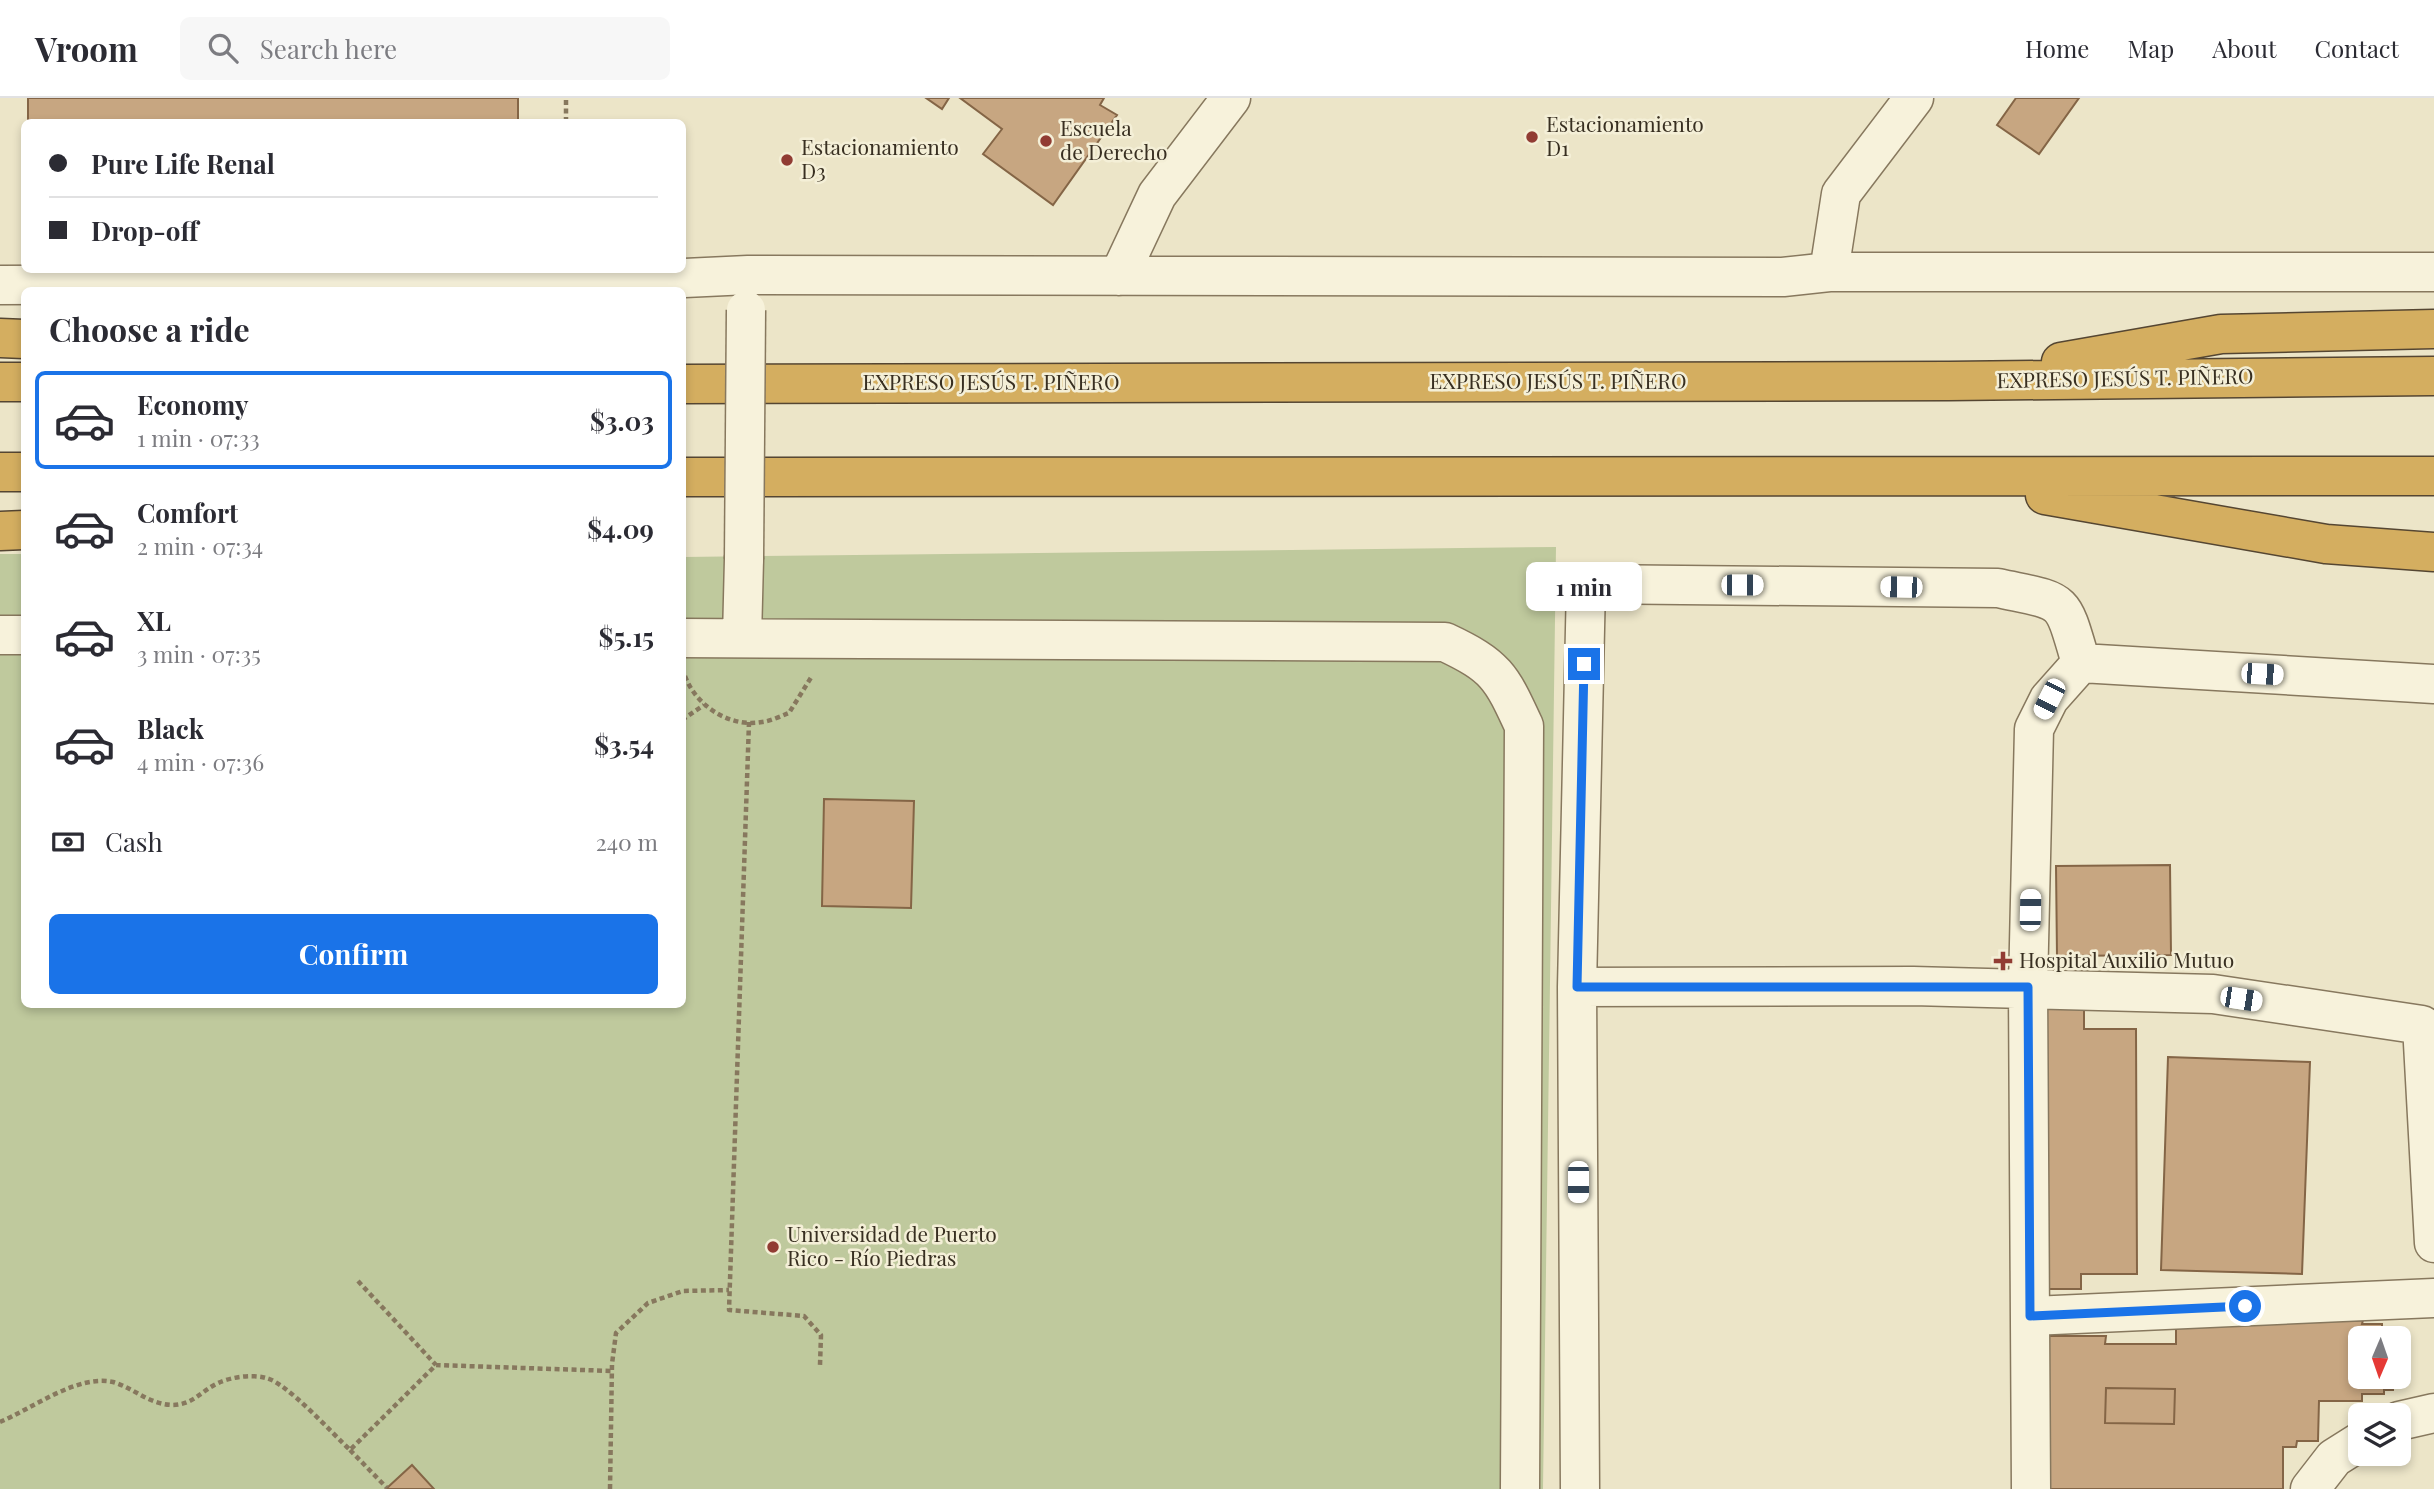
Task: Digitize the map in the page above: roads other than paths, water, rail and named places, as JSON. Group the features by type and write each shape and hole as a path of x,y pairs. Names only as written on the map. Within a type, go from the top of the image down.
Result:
{"highway":[{"path":"1949,381 2221,334 2434,329"},
{"path":"0,338 21,339"},
{"name":"EXPRESO JESÚS T. PIÑERO","path":"686,384 1949,381 2434,376"},
{"path":"0,382 21,382"},
{"path":"0,472 21,472"},
{"path":"686,477 2434,476"},
{"path":"1947,478 2326,544 2434,552"},
{"path":"0,531 21,530"}],"street":[{"path":"1119,276 1157,195 1231,98"},
{"path":"1829,272 1840,194 1914,98"},
{"path":"686,290 747,293 1119,276 1783,277 1829,272 2434,272"},
{"path":"0,285 579,284 635,287"},
{"path":"742,638 747,293"},
{"path":"1580,1489 1577,987 1586,583 1998,588 2056,601 2067,614 2081,663"},
{"path":"0,635 21,635"},
{"path":"686,652 742,638 1445,642 1475,656 1504,681 1524,726 1520,1489"},
{"path":"2081,663 2434,684"},
{"path":"2031,1489 2028,987 2034,729 2049,699 2081,663"},
{"path":"1577,987 2028,987 2213,995 2422,1025 2434,1243"},
{"path":"2030,1316 2434,1298"},
{"path":"2411,1418 2434,1413"},
{"path":"2310,1489 2334,1458 2348,1449"}],"place":[{"name":"Estacionamiento D1","path":"1532,137"},
{"name":"Escuela de Derecho","path":"1046,141"},
{"name":"Estacionamiento D3","path":"787,160"},
{"name":"Hospital Auxilio Mutuo","path":"2003,961"},
{"name":"Universidad de Puerto Rico - Río Piedras","path":"773,1247"}]}
